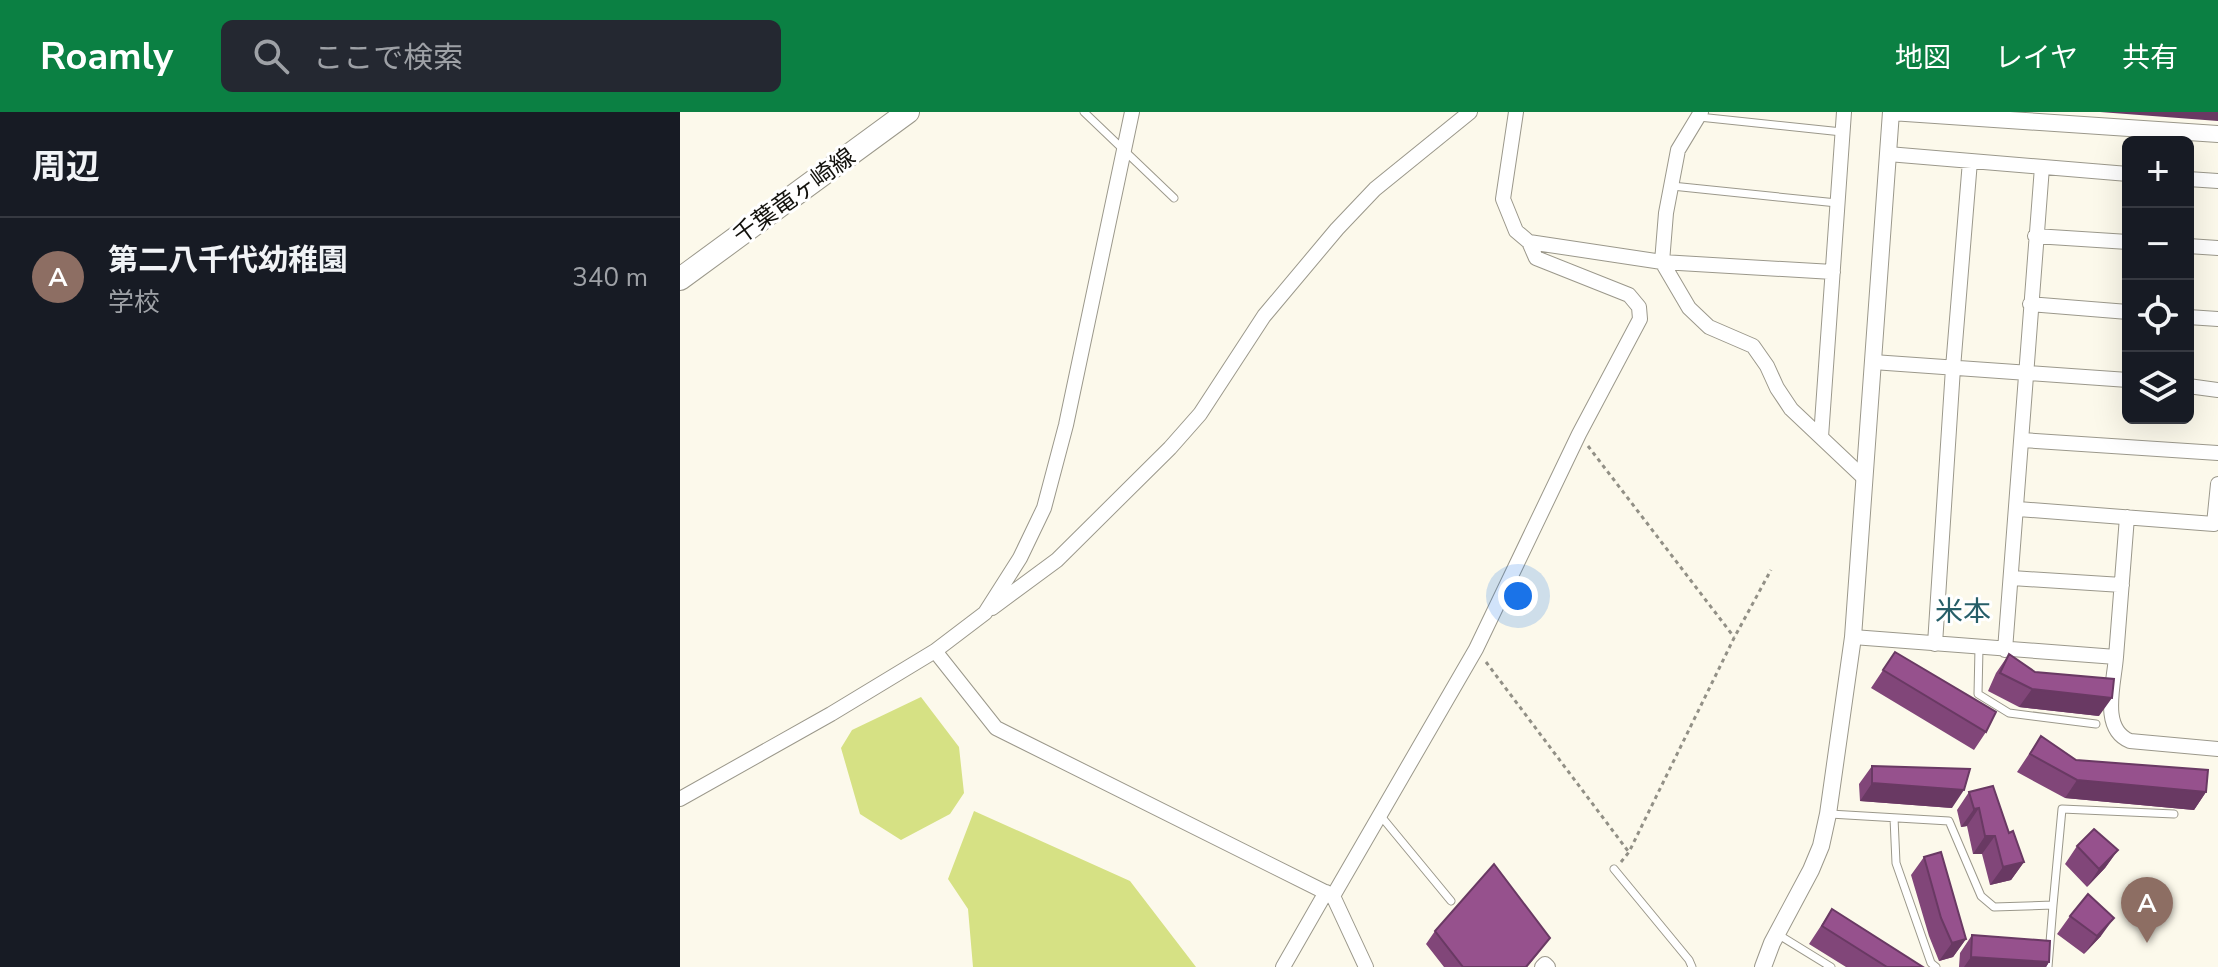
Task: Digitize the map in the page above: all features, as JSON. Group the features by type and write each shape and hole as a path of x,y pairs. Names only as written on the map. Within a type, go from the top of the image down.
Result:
{"main road":[{"name":"千葉竜ヶ崎線","path":"680,279 908,112"}],"street":[{"path":"985,613 1020,558 1044,508 1070,411 1132,112"},
{"path":"680,799 935,651 1057,560 1131,489 1200,414 1264,316 1337,229 1375,189 1470,112"},
{"path":"1283,967 1380,815 1476,649 1579,434 1640,319 1639,307 1629,295 1536,258 1529,242 1516,231 1503,199 1516,112"},
{"path":"1821,437 1844,112"},
{"path":"1763,967 1811,870 1821,846 1828,814 1853,637 1891,112 2011,116 2218,134"},
{"path":"1700,114 1678,150 1666,213 1662,262 1689,308 1709,327 1753,346 1791,409 1864,478"},
{"path":"1888,154 2122,174"},
{"path":"1935,644 1970,161"},
{"path":"2005,650 2042,167"},
{"path":"2194,179 2218,181"},
{"path":"2035,236 2122,242"},
{"path":"1529,242 1662,262 1833,272"},
{"path":"2194,246 2218,248"},
{"path":"2030,304 2122,312"},
{"path":"2194,317 2218,319"},
{"path":"1873,362 2122,380"},
{"path":"2194,387 2218,390"},
{"path":"2022,440 2218,453"},
{"path":"2018,509 2214,524 2218,484"},
{"path":"2127,517 2113,727 2120,736 2130,741 2218,749"},
{"path":"2012,578 2122,585"},
{"path":"1853,637 2116,657"},
{"path":"935,651 996,728 1329,894 1366,967"}],"lane":[{"path":"1084,112 1174,198"},
{"path":"1700,114 1842,132"},
{"path":"1671,185 1837,203"},
{"path":"1979,648 1978,694 2009,713 2096,724"},
{"path":"2048,967 2062,809 2174,814"},
{"path":"1828,814 1949,821 1981,896 1994,907 2053,905"},
{"path":"1380,815 1451,901"},
{"path":"1894,818 1896,863 1931,963 1936,967"},
{"path":"1614,869 1692,967"},
{"path":"1777,934 1831,967"}],"path":[{"path":"1579,434 1734,638"},
{"path":"1614,869 1629,852 1734,638 1771,570"},
{"path":"1476,649 1629,852"}],"green space":[{"path":"921,697 959,747 964,793 950,814 901,840 860,814 841,748 852,730"},
{"path":"974,811 1130,881 1196,967 973,967 968,909 948,879"}],"building":[{"path":"1895,652 1996,712 1986,732 1883,670"},
{"path":"2009,654 2035,672 2114,679 2112,698 2032,689 2000,673"},
{"path":"2041,736 2076,760 2208,770 2206,792 2077,780 2030,754"},
{"path":"1872,766 1970,769 1964,790 1872,783"},
{"path":"1993,786 2009,833 2013,831 2024,862 2003,867 1995,836 1985,836 1979,808 1974,809 1969,792"},
{"path":"2094,829 2118,850 2099,869 2077,846"},
{"path":"1941,852 1966,939 1952,943 1941,918 1924,857"},
{"path":"1494,864 1550,938 1526,967 1463,967 1435,931"},
{"path":"2088,894 2114,918 2097,936 2070,916"},
{"path":"1832,909 1923,967 1887,967 1822,926"},
{"path":"1972,935 2050,941 2049,962 1971,957"}],"place":[{"name":"第二八千代幼稚園","path":"2147,943"}],"district":[{"name":"米本","path":"1963,612"}]}
